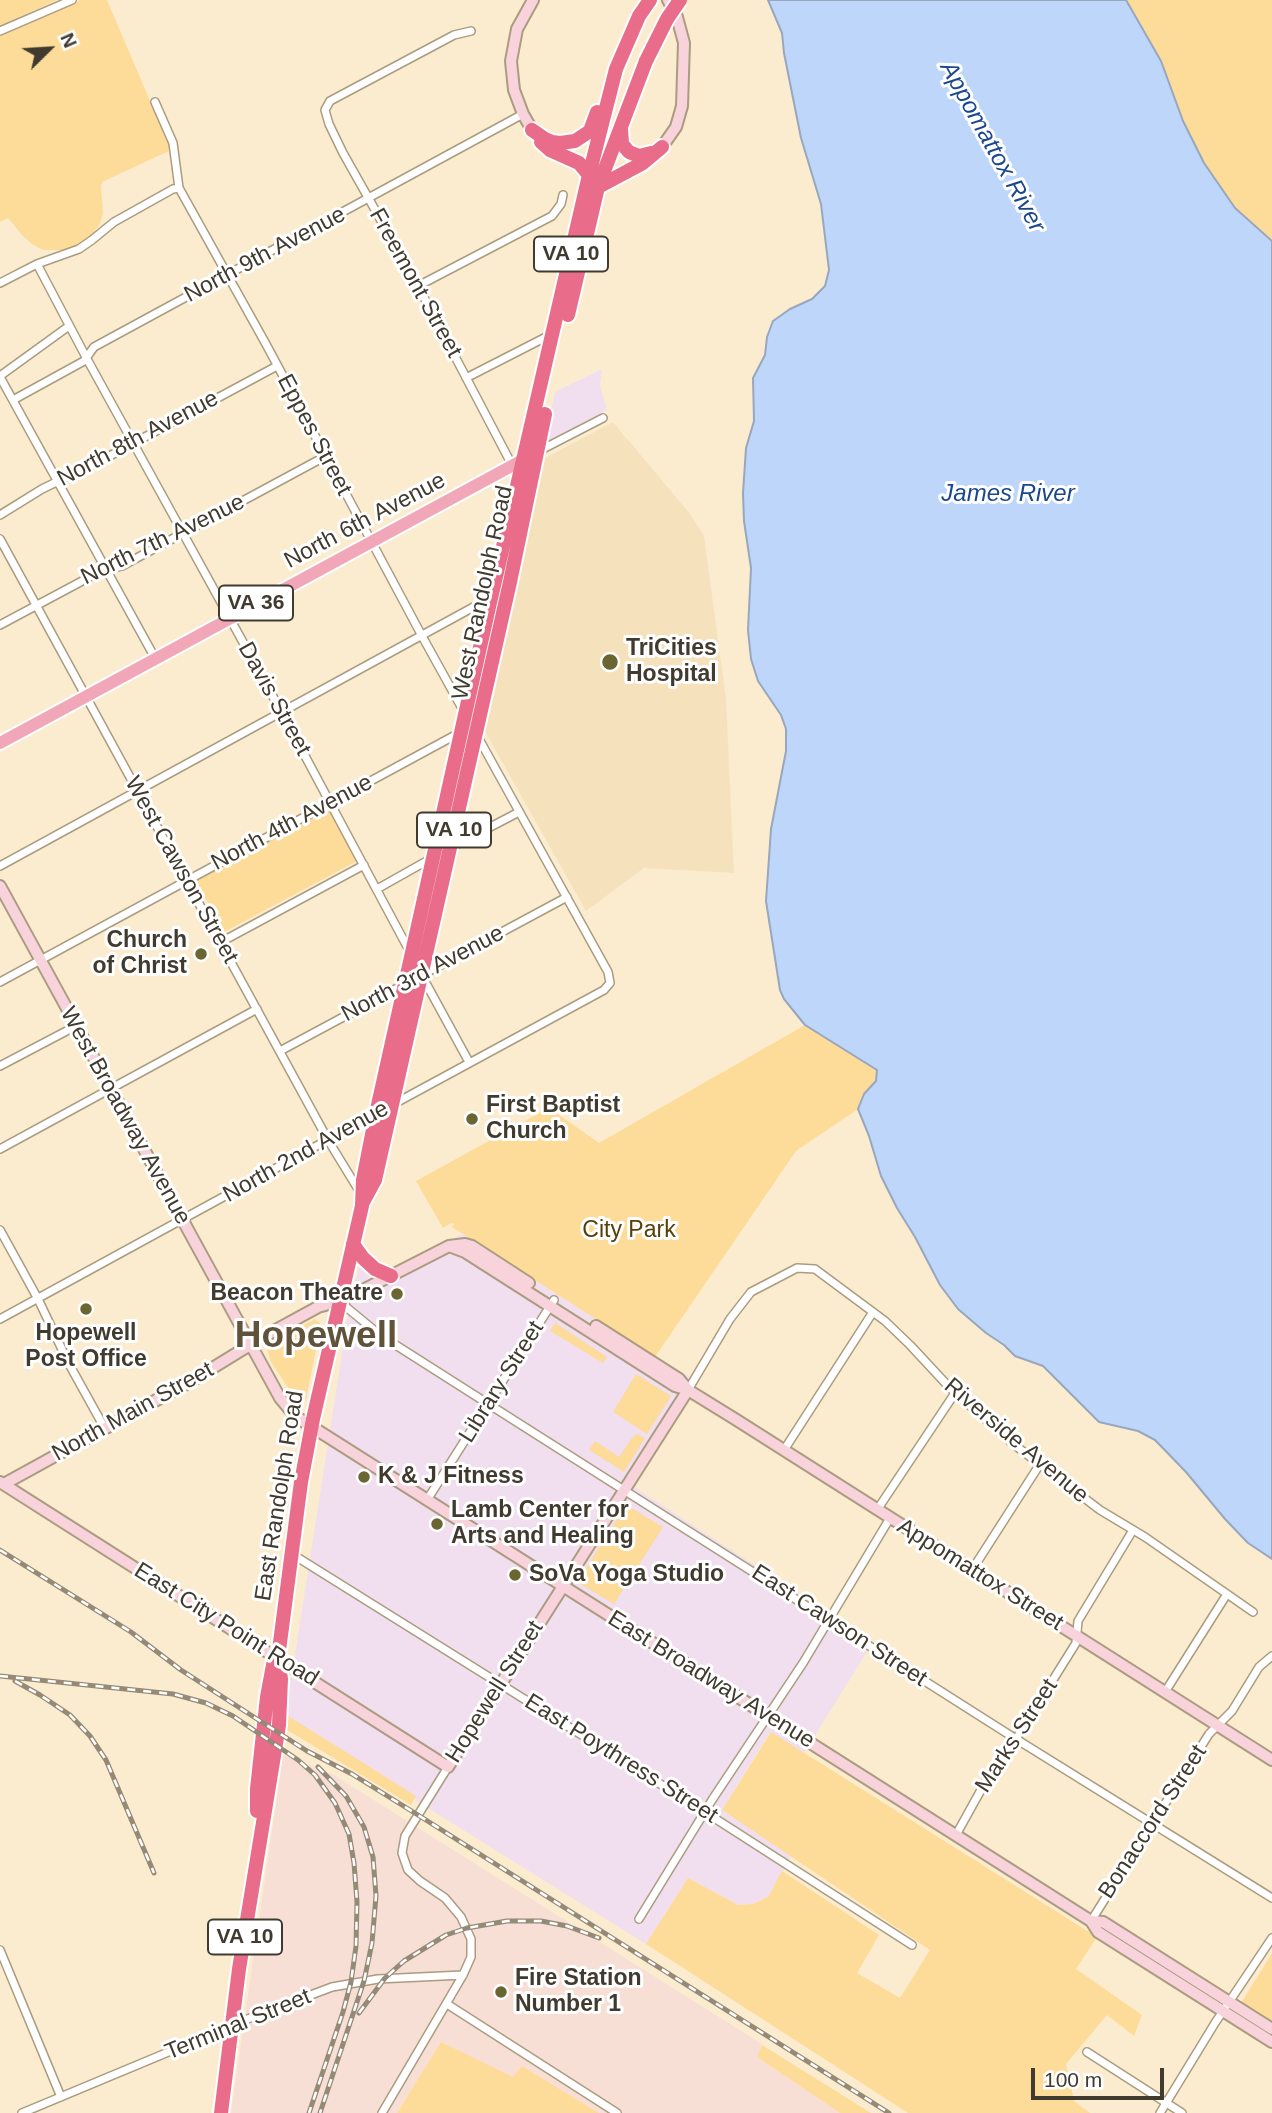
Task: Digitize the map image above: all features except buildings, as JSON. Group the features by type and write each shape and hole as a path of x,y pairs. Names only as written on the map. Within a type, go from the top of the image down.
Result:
{"highway":[{"name":"West Randolph Road","path":"339,1301 363,1199 376,1114 433,857 510,582 524,459 594,181 616,69 639,16 650,0"},
{"name":"West Randolph Road","path":"363,1199 375,1180 393,1104 450,849 468,733 465,714 554,333 594,181 621,125 646,61 667,19 680,0"},
{"path":"532,130 545,139 560,143 575,141 585,135 595,121 608,68 623,51"},
{"path":"621,125 622,144 634,155 645,155 662,148"},
{"path":"532,130 544,146 574,160 594,181 643,163 662,148"},
{"path":"353,1244 375,1269 391,1276"},
{"name":"East Randolph Road","path":"221,2113 258,1848 279,1725 281,1679 278,1658 301,1482 339,1301"}],"main road":[{"name":"North 6th Avenue","path":"0,743 524,459"}],"street":[{"path":"0,31 72,0"},
{"path":"532,130 514,90 511,61 517,29 533,0"},
{"path":"662,148 676,127 682,106 684,43 680,25 668,0"},
{"name":"Freemont Street","path":"471,31 454,35 330,101 325,110 329,124 467,379 524,459"},
{"name":"Eppes Street","path":"155,103 173,143 179,188 465,714"},
{"name":"North 9th Avenue","path":"13,400 87,359 94,347 523,114"},
{"path":"0,284 37,264 79,249 114,222 179,188"},
{"path":"418,286 552,216 561,204 563,195"},
{"name":"Davis Street","path":"37,264 469,1062"},
{"path":"69,326 0,377 155,658"},
{"path":"467,379 554,333"},
{"name":"North 8th Avenue","path":"0,515 277,366"},
{"name":"North 6th Avenue","path":"524,459 603,418"},
{"name":"North 7th Avenue","path":"0,625 99,572 122,566 326,456"},
{"name":"West Cawson Street","path":"0,539 328,1140 363,1199"},
{"path":"0,866 491,598 510,582"},
{"path":"468,733 519,812 567,897"},
{"name":"North 4th Avenue","path":"0,982 330,803 468,733"},
{"path":"377,889 519,812"},
{"path":"221,942 363,865"},
{"name":"West Broadway Avenue","path":"0,886 251,1346"},
{"name":"North 3rd Avenue","path":"280,1051 567,897"},
{"name":"North 2nd Avenue","path":"0,1319 604,990 610,983 608,972 567,897"},
{"path":"0,1149 257,1009"},
{"path":"0,1066 76,1026"},
{"path":"0,1230 104,1427"},
{"name":"North Main Street","path":"1,1484 318,1307 339,1301 449,1246"},
{"name":"Appomattox Street","path":"449,1246 465,1252 552,1303 675,1386 688,1390 785,1450 1272,1760"},
{"name":"Riverside Avenue","path":"779,1276 797,1268 814,1269 873,1312 910,1345 955,1393 1012,1443 1100,1510 1253,1612"},
{"name":"Hopewell Street","path":"463,1975 471,1957 471,1939 467,1928 454,1907 408,1870 401,1853 405,1836 739,1307 751,1292 779,1276"},
{"name":"East Cawson Street","path":"339,1301 380,1335 1016,1739 1272,1898"},
{"name":"Library Street","path":"427,1500 552,1303"},
{"path":"785,1450 873,1312"},
{"name":"East Broadway Avenue","path":"251,1346 287,1408 311,1427 1091,1921 1098,1933 1227,2007 1272,2029"},
{"path":"877,1510 955,1393"},
{"path":"972,1570 1040,1464"},
{"name":"East City Point Road","path":"1,1484 448,1767"},
{"path":"639,1919 829,1620 890,1518"},
{"name":"Marks Street","path":"956,1835 987,1779 1016,1739 1076,1643 1078,1621 1133,1530"},
{"name":"East Poythress Street","path":"292,1553 912,1945"},
{"path":"1165,1692 1227,1594"},
{"name":"Bonaccord Street","path":"1091,1921 1209,1734 1232,1711 1259,1667 1272,1656"},
{"path":"1160,2113 1272,1938"},
{"path":"0,1950 61,2097"},
{"path":"382,2113 463,1975"},
{"name":"Terminal Street","path":"22,2113 344,1983 463,1975"},
{"path":"447,2004 617,2113"},
{"name":"East Broadway Avenue","path":"1227,2007 1272,2042"},
{"path":"1087,2052 1182,2113"}],"shaded area":[{"path":"602,369 600,386 607,410 550,440 546,439 555,392"},
{"name":"TriCities Hospital","path":"613,422 691,515 704,536 726,699 734,873 644,868 586,911 483,728 545,458"},
{"path":"463,1234 655,1357 699,1382 634,1487 873,1642 804,1753 770,1732 722,1810 791,1856 768,1897 753,1904 738,1905 688,1878 646,1944 285,1719 347,1321 364,1245 378,1266 391,1270"},
{"path":"283,1755 334,1775 762,2044 757,2057 840,2113 599,2113 522,2066 513,2078 441,2042 397,2113 231,2113"}],"green space":[{"path":"0,0 57,0 0,26"},
{"path":"80,0 107,0 171,150 102,182 103,213 100,224 88,240 66,250 43,250 22,235 8,218 0,222 0,36"},
{"path":"1126,0 1272,0 1272,241 1235,208 1204,163"},
{"path":"329,810 357,861 224,932 196,881"},
{"name":"City Park","path":"805,1025 877,1070 876,1081 864,1094 858,1109 796,1151 655,1357 452,1227 455,1224 451,1223 443,1228 416,1181 549,1108 599,1143"},
{"path":"315,1319 321,1324 306,1399 298,1403 271,1362 267,1349 273,1342"},
{"path":"555,1323 607,1357 603,1363 550,1331"},
{"path":"636,1374 671,1396 647,1434 613,1412"},
{"path":"637,1434 645,1438 624,1472 589,1450 595,1441 619,1457"},
{"path":"626,1505 663,1527 614,1604 577,1582"},
{"path":"285,1714 416,1796 411,1805 284,1728"},
{"path":"771,1732 1097,1937 1076,1969 1142,2015 1134,2036 1107,2015 1066,2064 1074,2101 1090,2113 908,2113 646,1944 688,1878 738,1905 753,1904 768,1897 782,1871 879,1935 857,1973 900,1998 930,1950 722,1810"},
{"path":"1272,1953 1272,2022 1241,2003"},
{"path":"441,2042 513,2077 522,2066 599,2113 397,2113"},
{"path":"762,2045 871,2113 840,2113 757,2057"}],"water":[{"name":"James River","path":"768,0 1126,0 1161,61 1183,121 1204,163 1235,208 1272,241 1272,1559 1248,1543 1155,1440 1138,1431 1099,1422 1043,1366 1015,1356 958,1309 940,1285 881,1176 858,1109 864,1094 876,1081 877,1070 805,1025 780,990 766,901 771,829 786,751 786,729 781,715 758,681 751,659 748,630 751,568 743,493 746,448 754,421 753,378 765,355 767,337 773,321 812,299 825,286 829,270 821,204 801,138 782,33"}],"railway":[{"path":"0,1550 131,1632 181,1670 307,1751 352,1774 418,1815 889,2113"},
{"path":"0,1676 173,1694 206,1703 233,1716 298,1760 315,1775 335,1803 349,1834 354,1863 356,1946 343,2012 309,2113"},
{"path":"15,1681 70,1715 90,1736 106,1760 154,1873"},
{"path":"318,1767 346,1796 364,1827 373,1857 376,1896 372,1943 364,1981 320,2113"},
{"path":"359,2013 385,1978 404,1961 446,1935 467,1928 507,1921 541,1921 567,1926 599,1938"}],"place":[{"name":"TriCities Hospital","path":"610,662"},
{"name":"Church of Christ","path":"201,954"},
{"name":"First Baptist Church","path":"472,1119"},
{"name":"Beacon Theatre","path":"397,1294"},
{"name":"Hopewell Post Office","path":"86,1309"},
{"name":"K & J Fitness","path":"364,1477"},
{"name":"Lamb Center for Arts and Healing","path":"437,1524"},
{"name":"SoVa Yoga Studio","path":"515,1575"},
{"name":"Fire Station Number 1","path":"501,1992"}],"district":[{"name":"Hopewell","path":"316,1337"}],"water label":[{"name":"Appomattox River","path":"992,147"}]}
